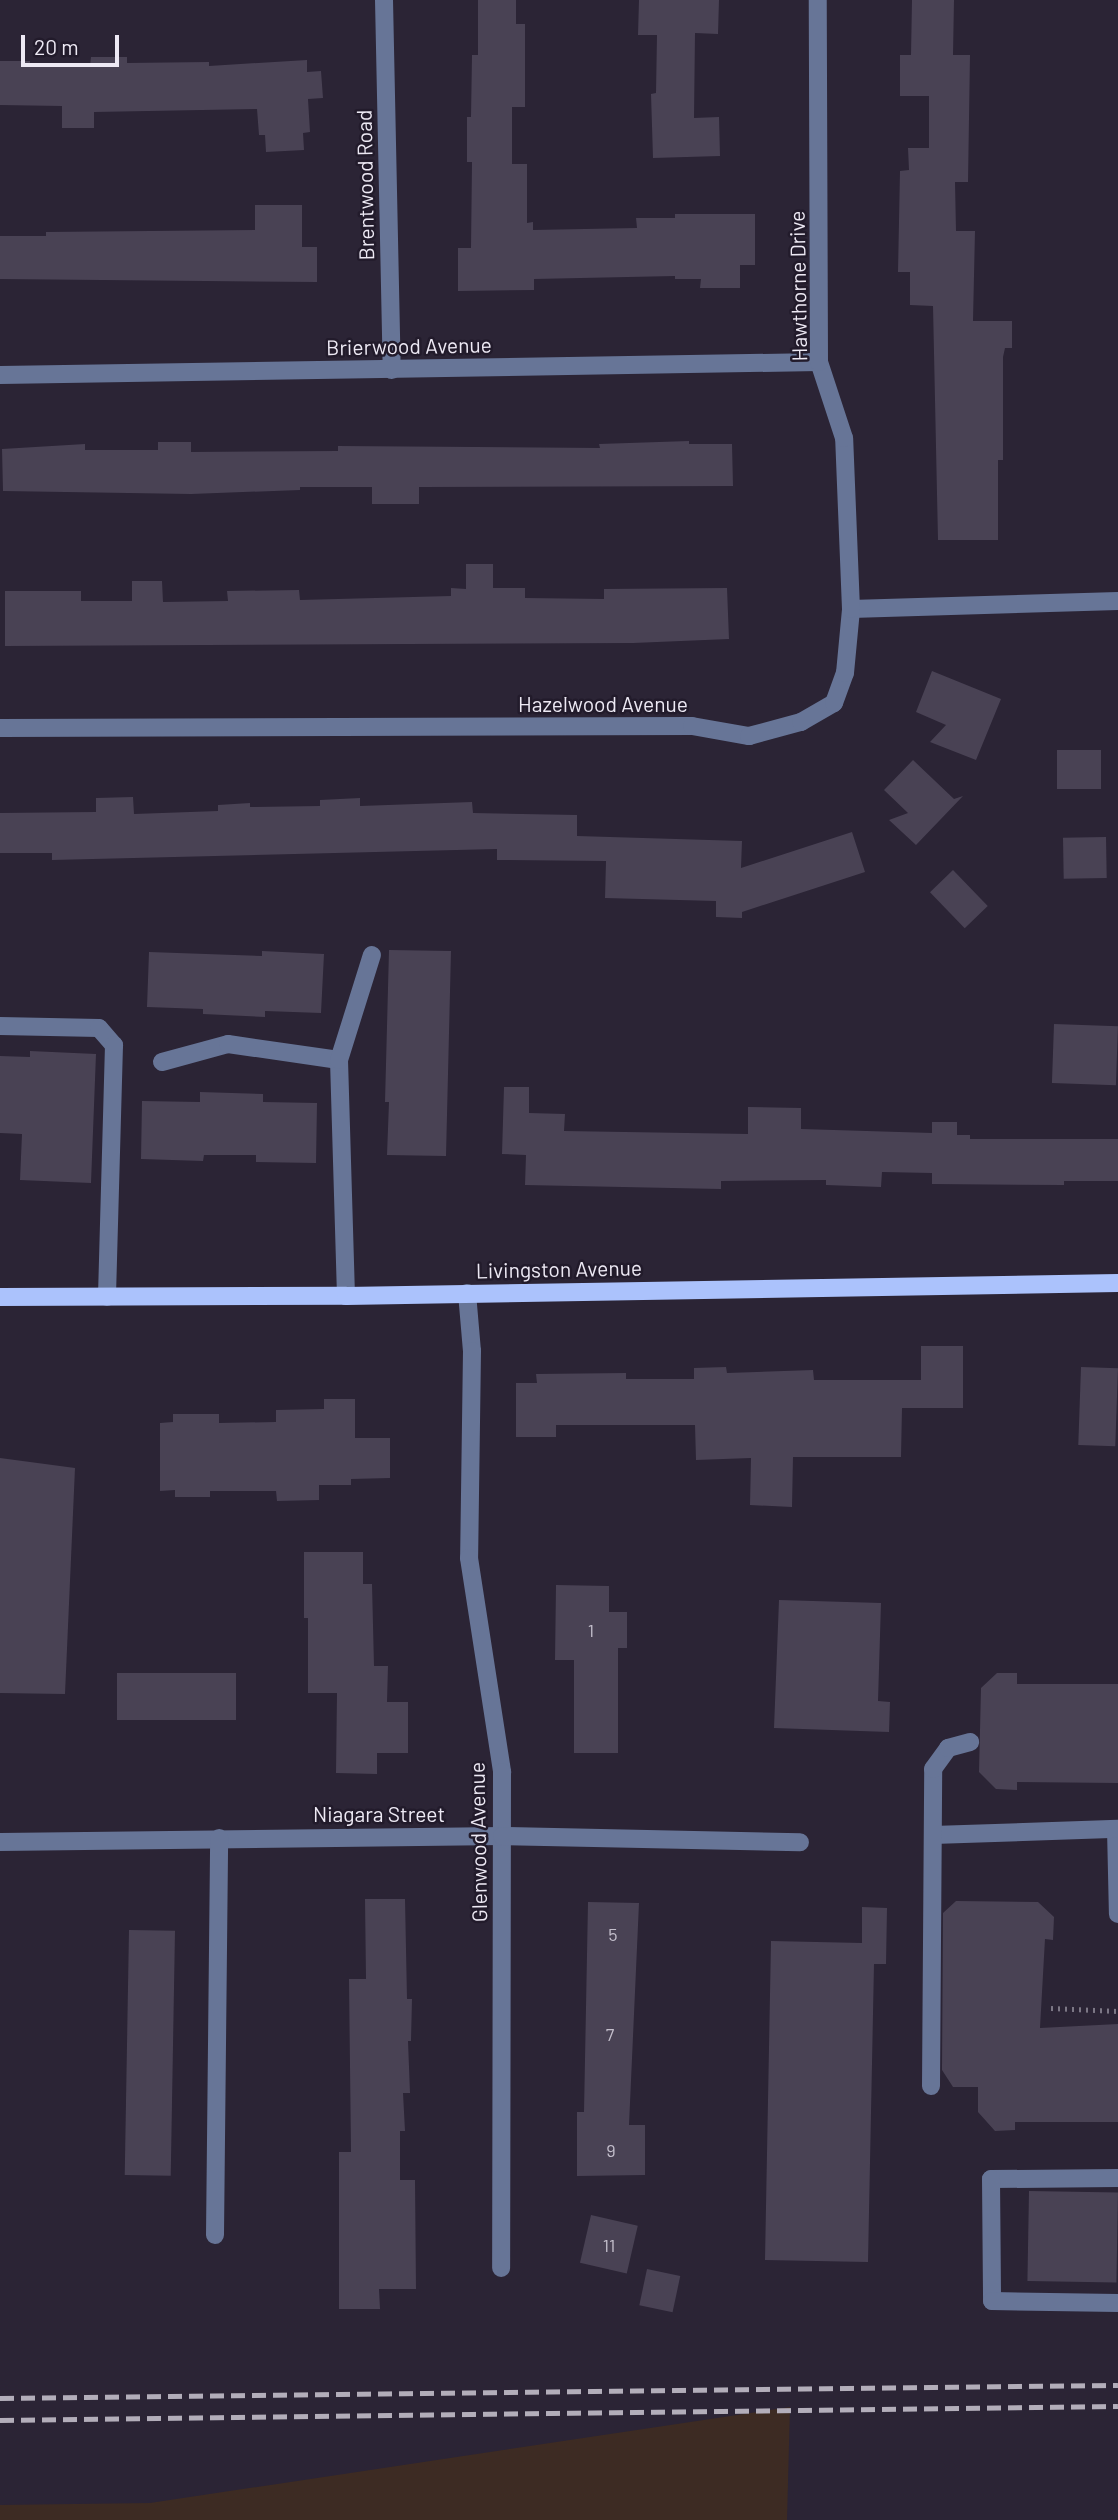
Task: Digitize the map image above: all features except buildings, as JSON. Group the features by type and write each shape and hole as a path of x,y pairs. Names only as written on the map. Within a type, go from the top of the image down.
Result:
{"main road":[{"name":"Livingston Avenue","path":"0,1297 346,1296 1118,1283"}],"street":[{"name":"Brentwood Road","path":"384,0 392,370"},
{"name":"Hawthorne Drive","path":"818,0 820,362 844,438 851,609"},
{"name":"Brierwood Avenue","path":"0,375 820,362"},
{"path":"851,609 1118,601"},
{"name":"Hazelwood Avenue","path":"0,728 692,726 749,736 801,722 834,704 845,673 851,609"},
{"path":"346,1296 339,1060 372,955"},
{"path":"0,1026 99,1028 114,1045 107,1297"},
{"path":"162,1062 228,1044 339,1060"},
{"name":"Glenwood Avenue","path":"467,1293 471,1352 469,1558 502,1772 501,2268"},
{"path":"932,2086 933,1769 948,1748 970,1742"},
{"path":"933,1835 1117,1829 1118,1913"},
{"name":"Niagara Street","path":"0,1842 502,1836 800,1842"},
{"path":"215,2235 219,1838"},
{"path":"1118,2178 991,2179 992,2301 1118,2303"}],"path":[{"path":"1051,2008 1118,2011"}],"shaded area":[{"path":"790,2407 787,2520 0,2520 0,2505 150,2503"}],"railway":[{"path":"0,2398 1118,2385"},
{"path":"0,2420 1118,2406"}]}
